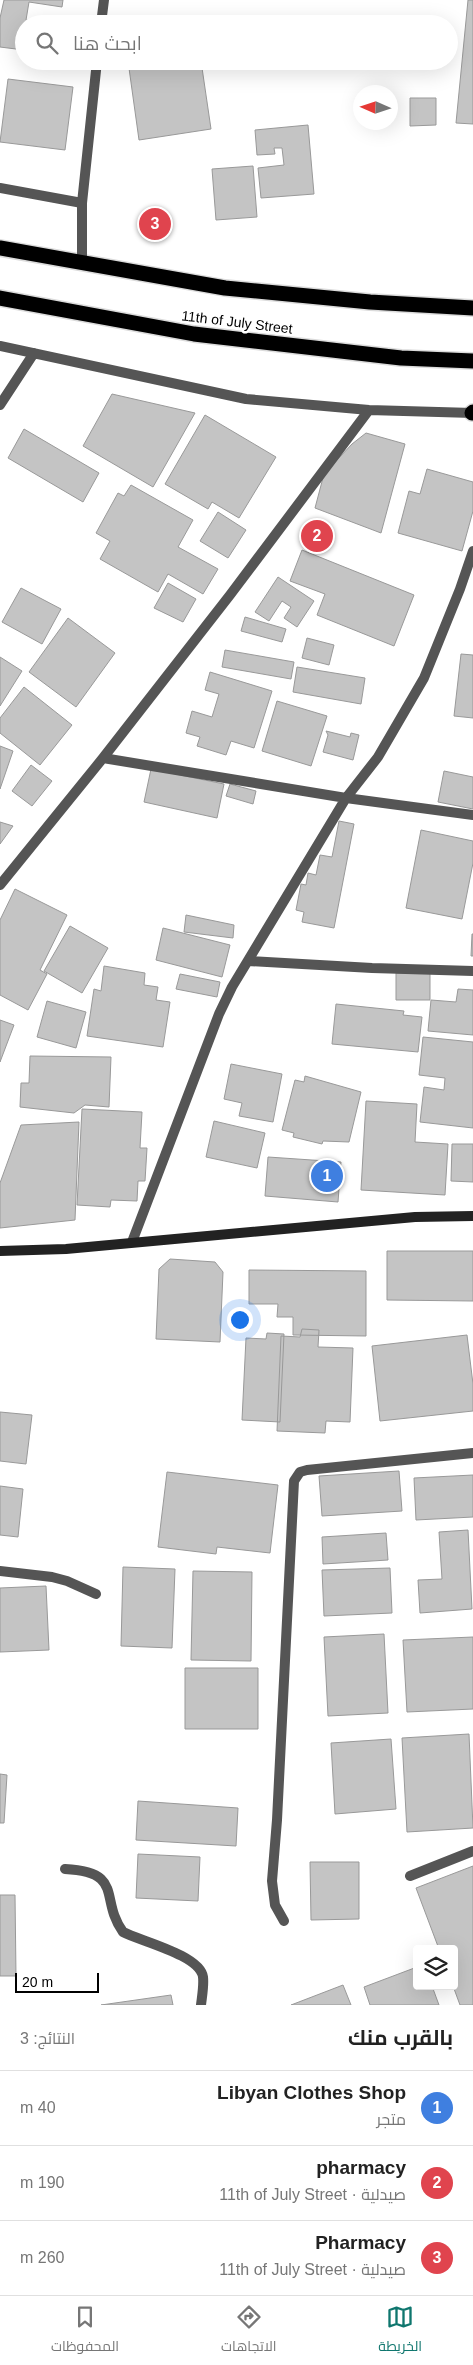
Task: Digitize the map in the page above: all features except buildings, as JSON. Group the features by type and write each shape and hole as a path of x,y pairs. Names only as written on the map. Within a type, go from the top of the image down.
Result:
{"highway":[{"path":"0,248 225,288 370,302 473,308"},
{"name":"11th of July Street","path":"0,298 194,334 400,358 473,361"}],"main road":[{"path":"0,1251 66,1249 415,1217 473,1216"}],"street":[{"path":"102,15 104,0"},
{"path":"82,263 82,203 96,70"},
{"path":"0,188 82,203"},
{"path":"0,346 246,399 369,410 473,413"},
{"path":"0,405 34,353"},
{"path":"0,885 103,758 242,580 369,410"},
{"path":"132,1242 219,1014 248,961 346,798 378,757 424,678 460,589 473,551"},
{"path":"103,758 346,798 473,816"},
{"path":"248,961 473,971"},
{"path":"284,1921 275,1905 272,1881 277,1820 294,1481 300,1472 307,1470 473,1453"},
{"path":"0,1571 52,1577 67,1581 96,1594"},
{"path":"410,1876 473,1851"},
{"path":"65,1869 78,1870 99,1877 105,1884 123,1932 174,1952 198,1968 203,1978 201,2005"}],"place":[{"name":"Pharmacy","path":"155,224"},
{"name":"pharmacy","path":"317,536"},
{"name":"Libyan Clothes Shop","path":"327,1176"}]}
